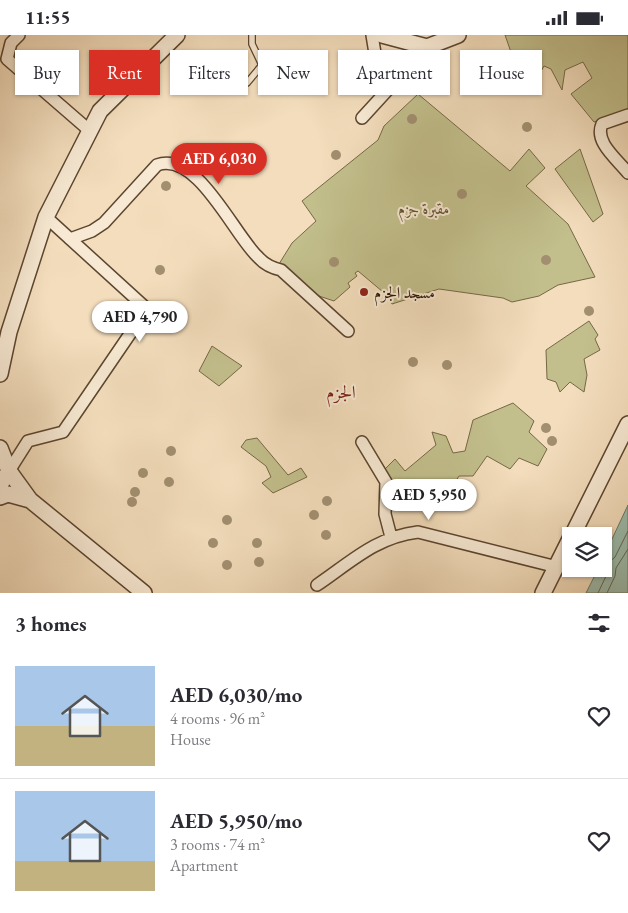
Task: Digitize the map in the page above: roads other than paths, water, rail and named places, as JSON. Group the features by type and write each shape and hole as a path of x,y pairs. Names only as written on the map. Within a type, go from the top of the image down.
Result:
{"street":[{"path":"18,35 11,43 7,59 90,131"},
{"path":"0,374 9,332 46,217 100,111 178,35"},
{"path":"372,35 382,96"},
{"path":"382,35 400,37 428,47"},
{"path":"362,118 428,47 458,35"},
{"path":"628,115 602,124 599,131 600,139 628,173"},
{"path":"70,239 92,231 104,223 156,165 168,163 194,175 226,213 259,259 281,271 348,331"},
{"path":"0,485 28,441 63,431 147,309 46,217"},
{"path":"577,527 628,424"},
{"path":"362,442 386,481 385,514 391,537"},
{"path":"0,448 9,471 30,500 144,593"},
{"path":"0,497 8,495 30,500"},
{"path":"317,585 380,541 418,532 557,567"},
{"path":"544,593 562,557"}],"lane":[{"path":"248,82 262,65 252,44 252,35"}],"water":[{"path":"628,505 628,593 586,593 594,577 612,577 612,539"}],"place":[{"name":"مسجد الجزم","path":"364,292"}],"district":[{"name":"الجزم","path":"341,392"}],"park label":[{"name":"مقبرة جزم","path":"424,208"}]}
